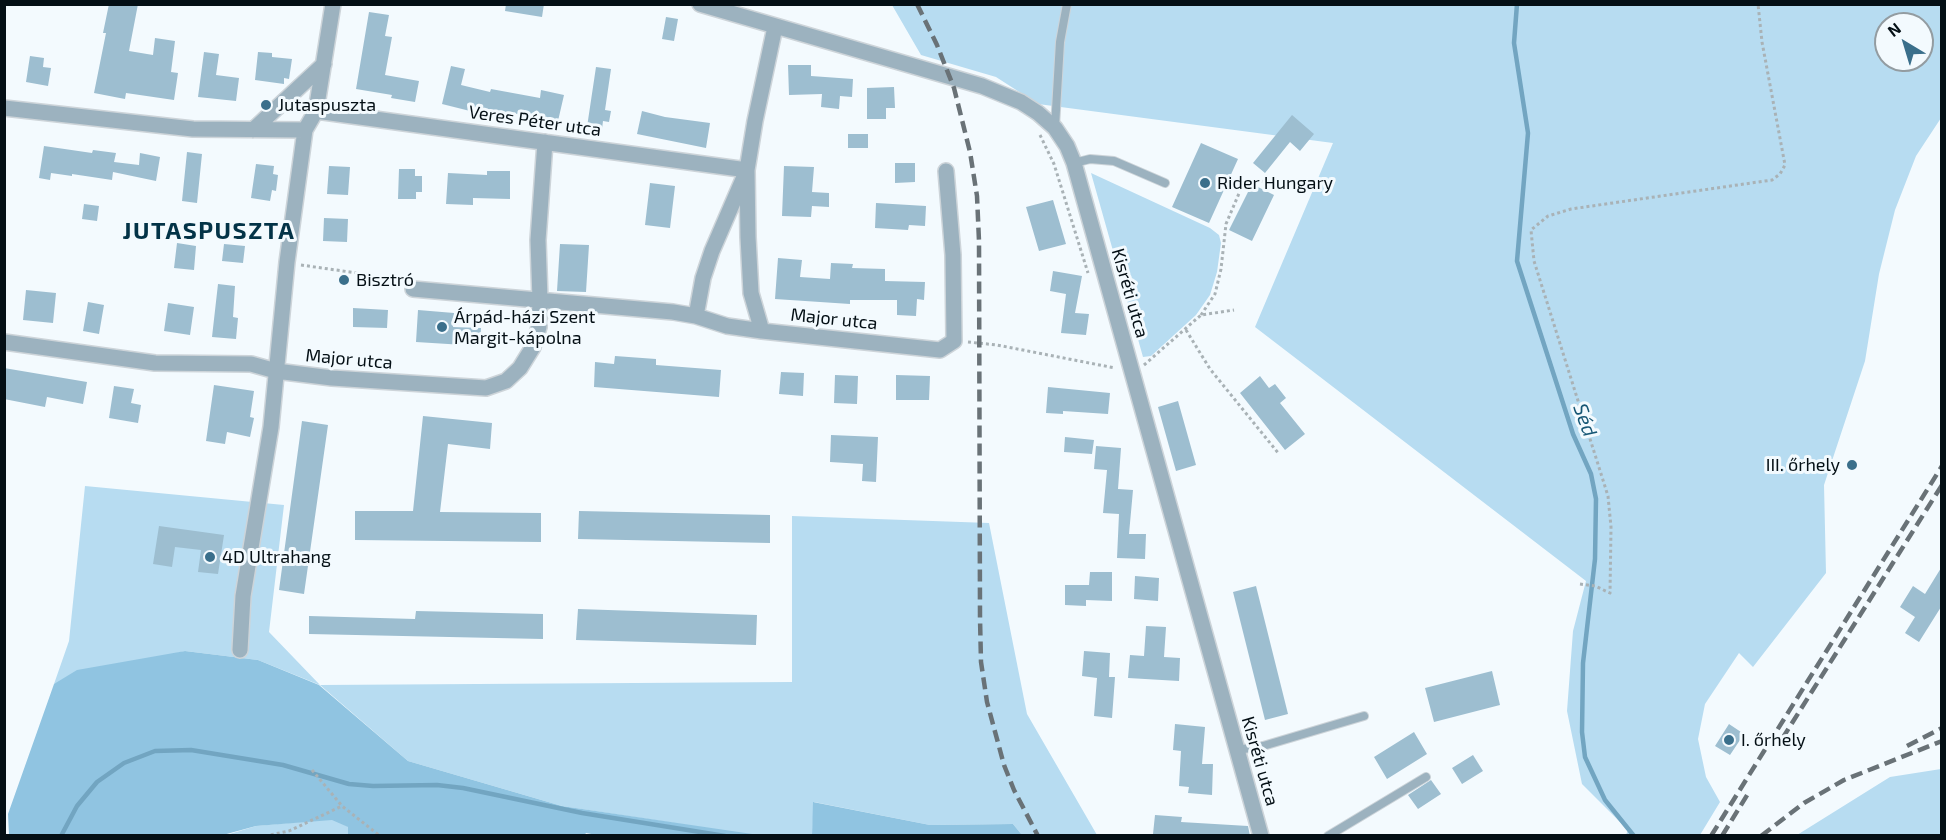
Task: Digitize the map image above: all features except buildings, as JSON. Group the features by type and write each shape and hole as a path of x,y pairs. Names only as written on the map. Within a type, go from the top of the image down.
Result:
{"street":[{"path":"240,650 243,597 271,427 287,262 305,130 316,111 333,4"},
{"name":"Kisréti utca","path":"700,4 982,86 1022,102 1055,128 1074,163 1261,836"},
{"path":"762,332 751,293 747,170 775,27"},
{"path":"253,130 324,64"},
{"path":"4,108 193,129 305,130"},
{"name":"Veres Péter utca","path":"316,111 747,170"},
{"path":"540,300 538,240 545,142"},
{"path":"696,316 703,278 712,251 747,170"},
{"path":"946,171 953,255 954,341"},
{"name":"Major utca","path":"413,289 673,312 696,316 727,326 762,332 940,350 954,341"},
{"name":"Major utca","path":"4,342 155,363 250,364 332,378 486,388 506,381 520,368 533,347 539,327 540,300"}],"lane":[{"path":"1055,128 1060,42 1067,4"},
{"path":"1074,163 1090,159 1114,161 1165,183"},
{"path":"1237,750 1263,746 1364,716"},
{"path":"1328,836 1426,777"}],"path":[{"path":"1580,584 1595,586 1610,593 1611,528 1608,496 1534,261 1531,230 1548,216 1571,208 1772,180 1780,174 1785,165 1784,154 1762,42 1758,4"},
{"path":"1039,133 1054,164 1089,278"},
{"path":"1201,315 1215,294 1221,269 1226,224 1240,191 1251,181 1258,180 1276,186"},
{"path":"287,262 364,274 413,289"},
{"path":"1186,330 1210,369 1279,454"},
{"path":"954,341 997,345 1019,351"},
{"path":"1114,357 1118,369"},
{"path":"312,770 342,806 380,836"},
{"path":"265,836 289,831 342,806"}],"shaded area":[{"path":"892,5 1941,5 1941,118 1916,156 1895,210 1879,274 1865,361 1824,485 1826,573 1753,667 1739,653 1705,704 1698,739 1706,777 1720,802 1700,835 1626,835 1628,830 1582,784 1567,711 1573,631 1586,581 1255,327 1333,143 1038,104 996,77 921,55"},
{"path":"1091,173 1210,228 1219,235 1221,243 1217,272 1210,295 1196,315 1151,356 1143,357"},
{"path":"85,486 284,505 269,632 320,685 258,660 185,651 54,684 69,641"},
{"path":"792,516 989,523 1027,714 1097,835 1022,835 1013,824 930,825 814,802 812,835 759,836 562,806 408,761 320,685 792,682"},
{"path":"185,651 258,660 319,685 408,761 562,806 759,835 602,836 586,833 584,836 348,836 348,827 332,820 256,826 223,835 9,835 8,814 54,684 77,670"},
{"path":"1941,769 1941,835 1797,835 1890,777"},
{"path":"813,802 930,825 1013,824 1022,835 812,835"},
{"path":"332,819 349,827 348,835 223,836 256,826"}],"waterway":[{"name":"Séd","path":"1517,4 1514,43 1528,133 1517,261 1573,434 1591,474 1596,499 1595,559 1583,663 1582,732 1585,757 1605,800 1634,836"},
{"path":"61,836 77,806 97,782 124,763 155,751 191,750 283,765 349,784 437,785 463,788 582,813 725,836"}],"railway":[{"path":"917,4 954,88 970,152 977,196 981,662 987,702 1004,765 1038,836"},
{"path":"1711,836 1942,466"},
{"path":"1782,739 1942,485"},
{"path":"1907,746 1942,728"},
{"path":"1761,836 1804,803 1844,780 1942,741"},
{"path":"1722,836 1749,792"}],"place":[{"name":"Jutaspuszta","path":"266,105"},
{"name":"Rider Hungary","path":"1205,183"},
{"name":"Bisztró","path":"344,280"},
{"name":"Árpád-házi Szent Margit-kápolna","path":"442,327"},
{"name":"III. őrhely","path":"1852,465"},
{"name":"4D Ultrahang","path":"210,557"},
{"name":"I. őrhely","path":"1729,740"}],"district":[{"name":"JUTASPUSZTA","path":"209,231"}]}
